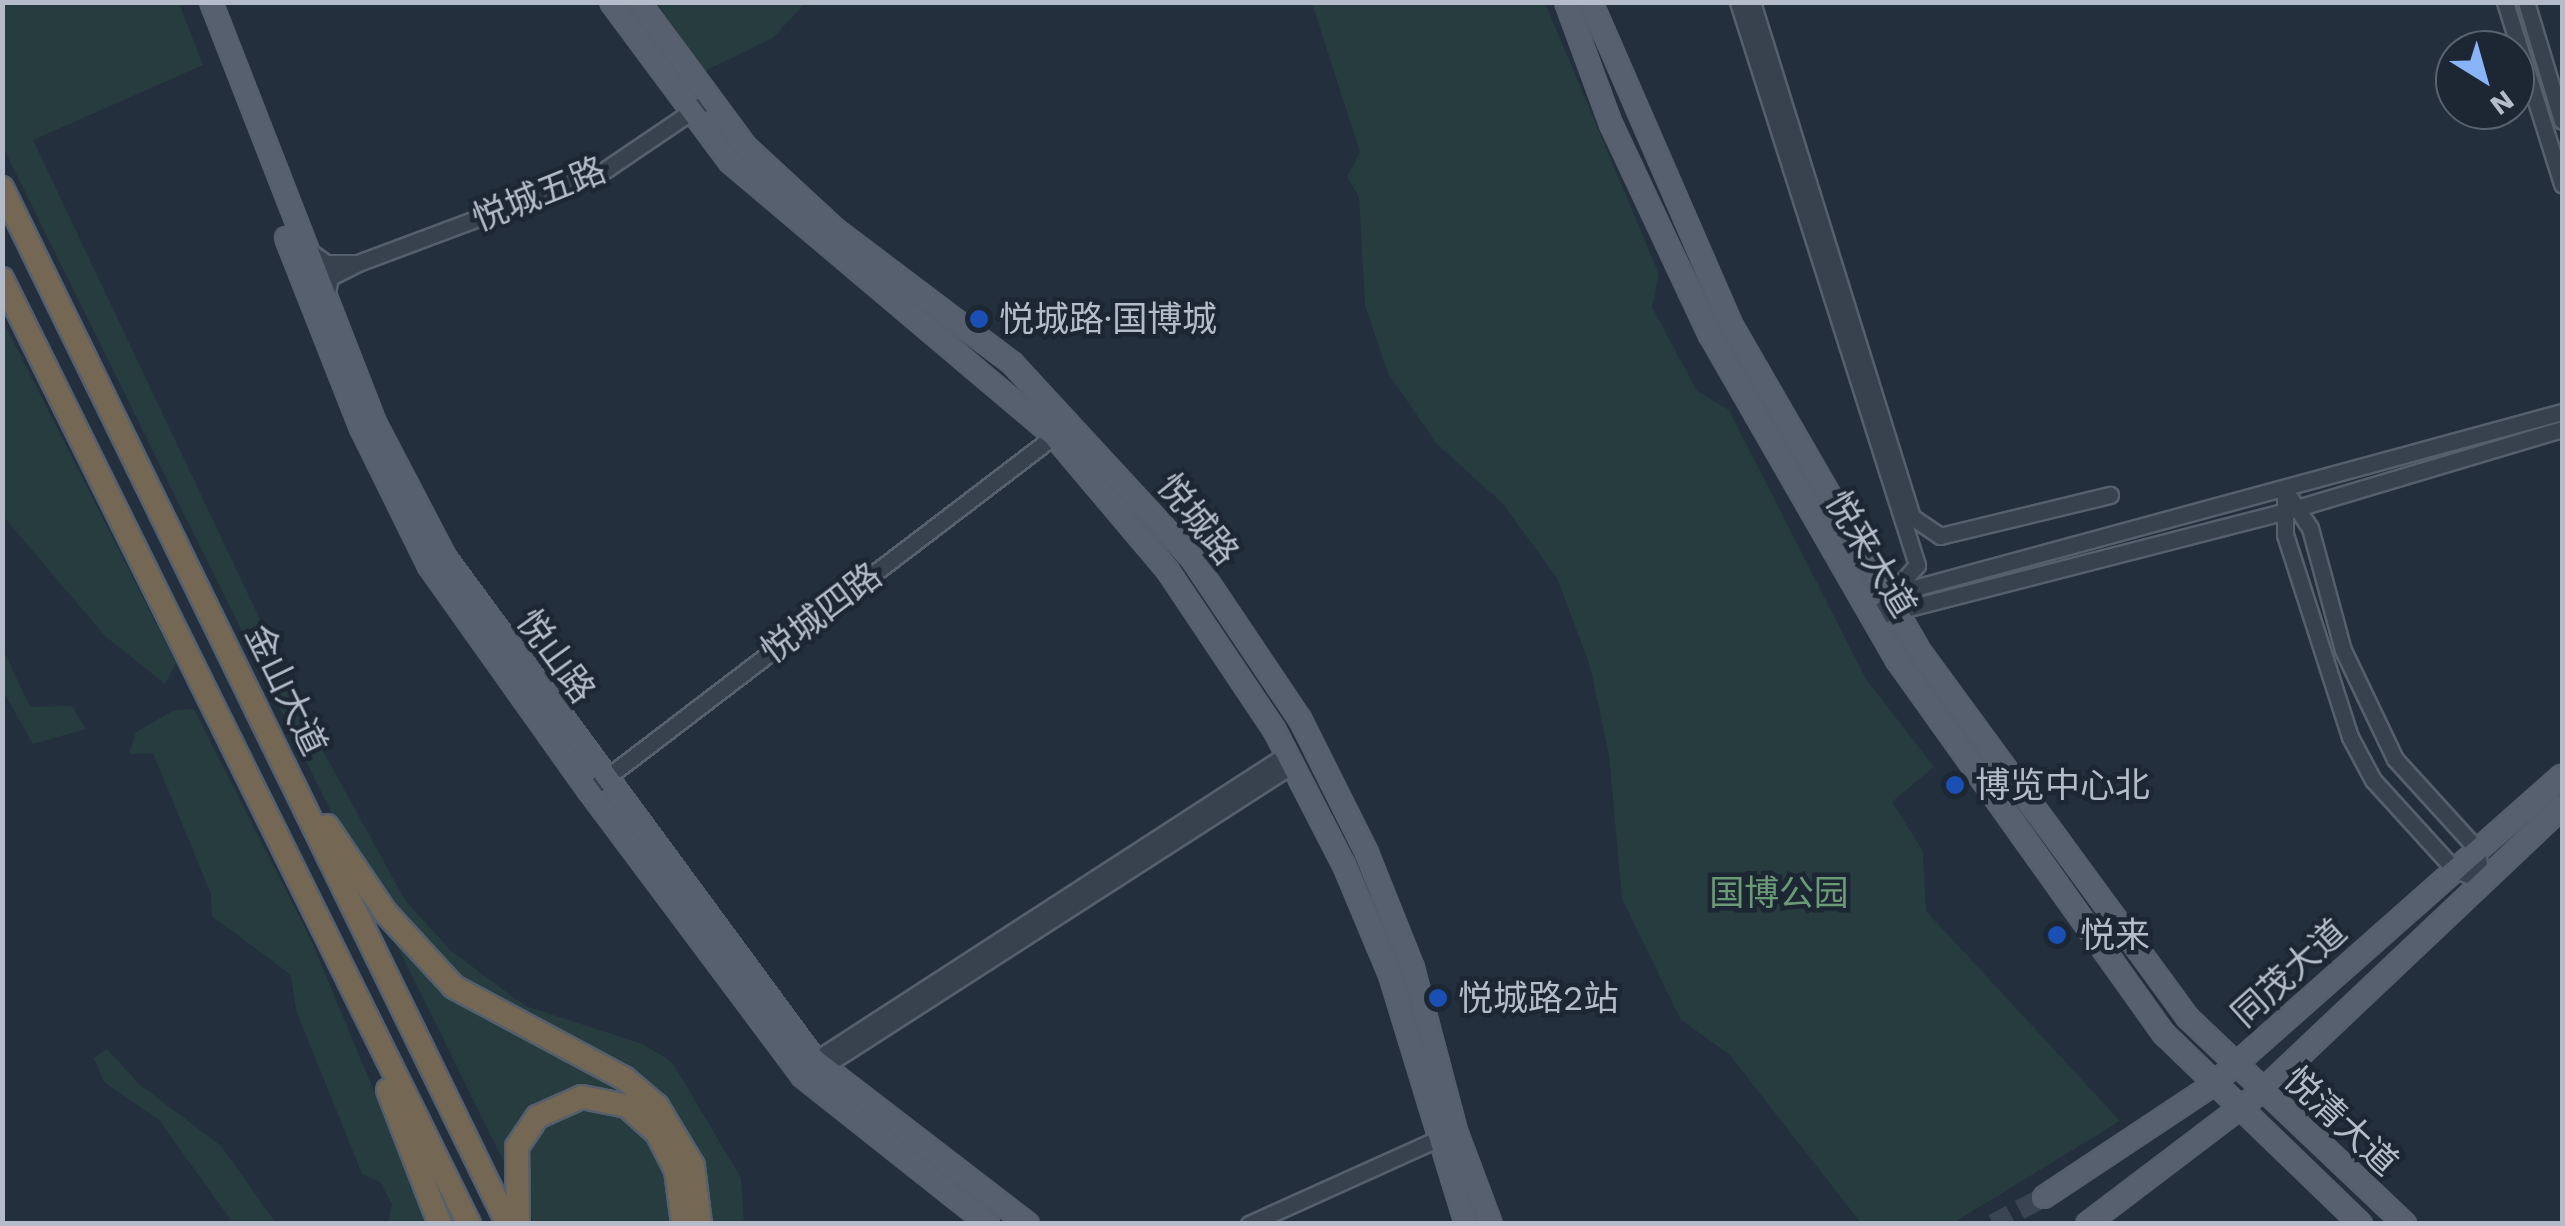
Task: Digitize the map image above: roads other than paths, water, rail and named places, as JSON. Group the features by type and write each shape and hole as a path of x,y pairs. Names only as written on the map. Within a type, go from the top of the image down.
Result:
{"highway":[{"name":"金山大道","path":"2,188 508,1224"},
{"path":"2,279 469,1224"},
{"path":"284,765 436,972 494,1015 606,1068 657,1106 693,1166 700,1224"},
{"path":"337,961 440,1224"},
{"path":"518,1224 517,1147 537,1117 582,1097 627,1106 656,1133 676,1170 683,1224"}],"main road":[{"name":"悦山路","path":"196,2 362,428 429,566 596,785 819,1064 1028,1224"},
{"name":"悦山路","path":"211,2 374,421 445,557 596,785 802,1076 990,1224"},
{"name":"悦城路","path":"611,2 689,114 777,208 1054,436 1168,570 1289,759 1390,976 1434,1140 1466,1224"},
{"name":"悦城路","path":"639,2 707,101 793,194 1012,363 1191,557 1300,719 1368,852 1413,968 1456,1131 1492,1224"},
{"name":"悦来大道","path":"1566,2 1610,124 1710,335 1870,618 2112,963 2210,1086"},
{"name":"悦来大道","path":"1591,2 1733,328 1891,606 2186,1018 2234,1066"},
{"name":"同茂大道","path":"2044,1197 2210,1086 2562,776"},
{"name":"同茂大道","path":"2088,1224 2261,1092 2562,807"},
{"name":"悦清大道","path":"2234,1066 2405,1224"},
{"name":"悦清大道","path":"2210,1086 2362,1224"}],"street":[{"path":"1738,2 1917,565 1891,606"},
{"path":"1752,2 1912,517 1940,536 2110,495"},
{"path":"2505,2 2562,184"},
{"path":"2526,2 2562,121"},
{"name":"悦城五路","path":"358,263 602,172 707,101"},
{"path":"304,246 326,263 358,263"},
{"path":"326,302 330,277 358,263"},
{"path":"1870,618 1891,606 2562,412"},
{"path":"1891,606 2291,509 2562,429"},
{"name":"悦城四路","path":"596,785 1054,436"},
{"path":"2285,490 2291,509 2310,528 2343,650 2394,758 2477,849 2481,880"},
{"path":"2291,509 2284,534 2350,737 2373,780 2454,868 2481,880"},
{"path":"819,1064 1289,759"},
{"path":"1249,1224 1434,1140"}],"tunnel":[{"path":"1993,1224 2044,1197"}],"place":[{"name":"悦城路·国博城","path":"979,319"},
{"name":"博览中心北","path":"1955,785"},
{"name":"悦来","path":"2057,935"},
{"name":"悦城路2站","path":"1438,998"}],"park label":[{"name":"国博公园","path":"1779,893"}]}
